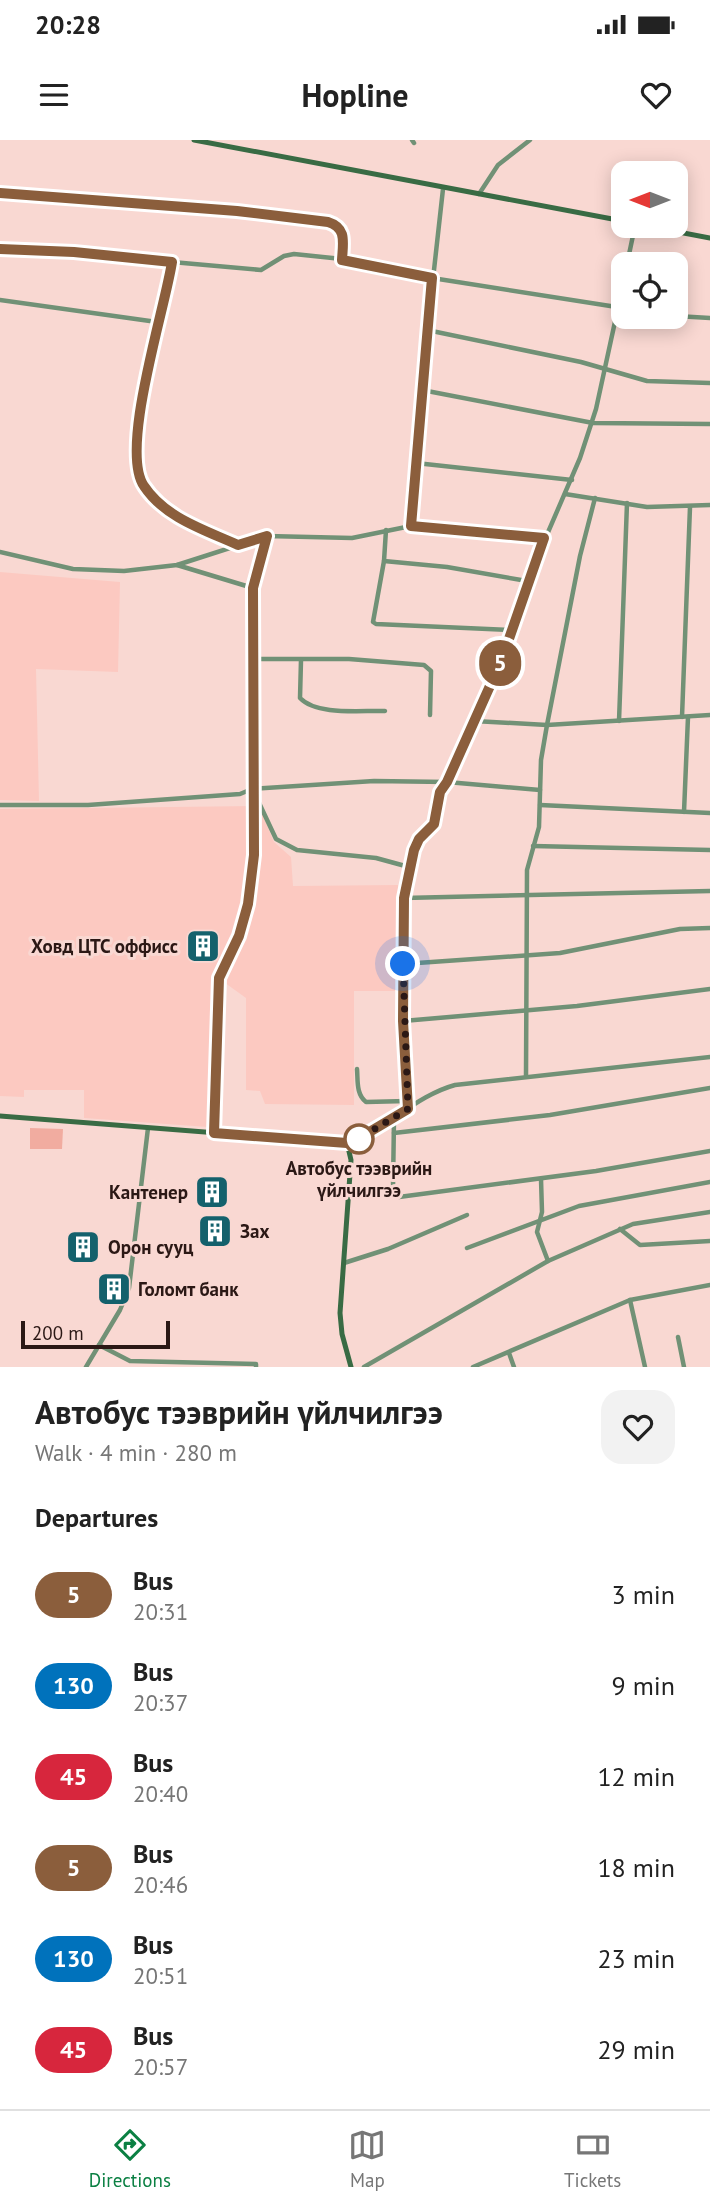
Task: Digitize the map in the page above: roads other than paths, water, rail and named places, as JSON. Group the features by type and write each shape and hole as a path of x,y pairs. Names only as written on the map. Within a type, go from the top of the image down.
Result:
{"street":[{"path":"194,140 611,219"},
{"path":"479,195 498,165 530,140"},
{"path":"411,526 427,330 443,189"},
{"path":"0,193 237,211 328,222 337,225 342,231 342,260"},
{"path":"688,234 710,239"},
{"path":"0,249 74,252 261,270 284,256 294,254 611,306"},
{"path":"172,262 168,289 157,321 135,451 137,474 157,501 184,521 238,545"},
{"path":"0,300 157,321"},
{"path":"688,317 710,318"},
{"path":"408,1109 403,964 404,898 409,867 419,839 434,824 440,792 447,782 502,659 527,581 572,480 593,423 616,329"},
{"path":"427,330 606,368 647,381 710,383"},
{"path":"422,390 593,423 710,424"},
{"path":"416,463 572,480"},
{"path":"565,494 627,503 690,507 710,505"},
{"path":"527,1076 527,870 539,827 547,725 580,556 595,498"},
{"path":"620,721 627,503"},
{"path":"684,812 690,507"},
{"path":"0,552 96,571 177,565 267,536 352,538 411,526 544,538"},
{"path":"386,530 384,561 373,622 510,630"},
{"path":"214,1133 219,978 239,936 248,904 254,855 253,588 267,536"},
{"path":"384,561 447,567 527,581"},
{"path":"177,565 253,588"},
{"path":"253,659 386,661 429,667 430,715"},
{"path":"301,660 300,698 305,703 329,708 385,711"},
{"path":"474,721 547,725 710,715"},
{"path":"0,805 102,804 240,794 252,789 374,781 447,782 540,790"},
{"path":"252,789 276,839 297,850 376,858 409,867"},
{"path":"540,805 710,813"},
{"path":"533,846 710,850"},
{"path":"404,898 710,891"},
{"path":"403,964 560,953 680,929 710,928"},
{"path":"403,1021 527,1011 710,989"},
{"path":"0,1116 347,1143 368,1135 448,1087 710,1057"},
{"path":"357,1069 358,1088 361,1098 366,1102 407,1101"},
{"path":"394,1133 550,1115 710,1088"},
{"path":"394,1118 393,1187 399,1197 541,1179 710,1150"},
{"path":"86,1367 129,1288 148,1128"},
{"path":"347,1143 351,1160 341,1326 351,1367"},
{"path":"541,1179 542,1212 537,1233 548,1261"},
{"path":"467,1248 579,1206 710,1182"},
{"path":"364,1367 548,1261 633,1224 710,1212"},
{"path":"344,1263 388,1249 467,1216"},
{"path":"620,1229 640,1245 710,1241"},
{"path":"474,1367 630,1300 655,1293 710,1285"},
{"path":"630,1300 645,1367"},
{"path":"678,1337 684,1367"},
{"path":"99,1345 130,1361 256,1364 256,1367"},
{"path":"509,1353 514,1367"}],"place":[{"name":"Ховд ЦТС оффисс","path":"203,946"},
{"name":"Автобус тээврийн үйлчилгээ","path":"359,1139"},
{"name":"Кантенер","path":"212,1192"},
{"name":"Зах","path":"215,1231"},
{"name":"Орон сууц","path":"83,1247"},
{"name":"Голомт банк","path":"114,1289"}]}
